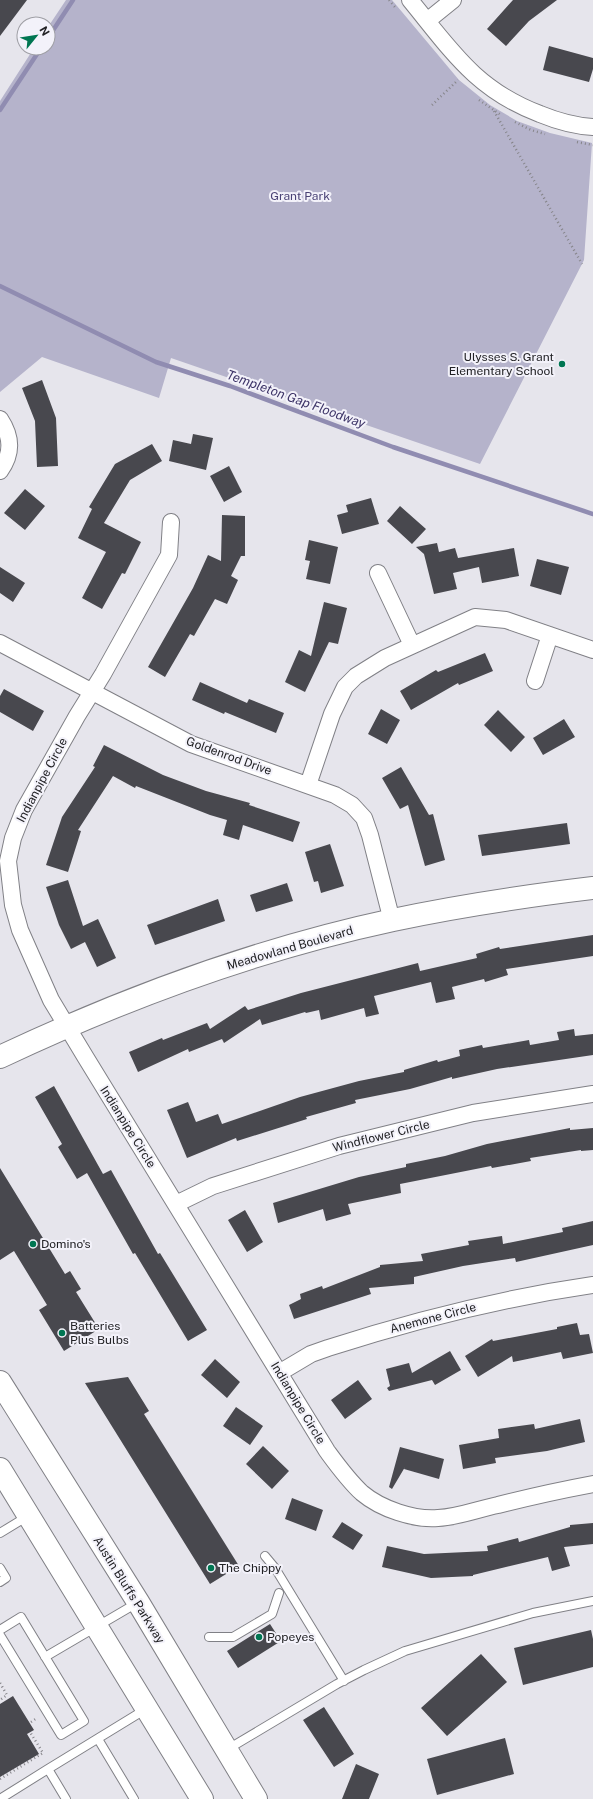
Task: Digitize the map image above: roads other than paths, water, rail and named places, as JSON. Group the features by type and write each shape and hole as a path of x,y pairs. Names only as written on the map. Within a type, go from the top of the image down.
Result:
{"main road":[{"name":"Meadowland Boulevard","path":"0,1057 67,1027 172,985 225,967 315,940 392,920 524,897 593,888"},
{"name":"Austin Bluffs Parkway","path":"0,1382 138,1602 256,1799"},
{"path":"0,1469 202,1799"}],"street":[{"path":"410,0 452,53 475,77 498,94 520,107 548,117 579,126 593,127"},
{"path":"427,21 453,0"},
{"path":"0,419 8,433 10,450 5,464 0,471"},
{"name":"Indianpipe Circle","path":"171,522 169,555 24,810 6,836 9,882 20,930 52,1000 67,1027 327,1451 346,1476 363,1494 398,1512 420,1517 438,1518 459,1515 526,1498 593,1484"},
{"path":"378,573 412,645"},
{"path":"308,785 332,714 345,687 356,676 370,666 412,645 475,618 506,620 593,650"},
{"path":"535,682 550,635"},
{"name":"Goldenrod Drive","path":"0,643 191,744 308,785 334,795 352,805 364,818 370,835 392,920"},
{"name":"Windflower Circle","path":"176,1204 213,1186 347,1144 473,1113 593,1094"},
{"name":"Anemone Circle","path":"279,1373 311,1354 460,1309 541,1293 593,1285"}],"lane":[{"path":"0,1533 28,1515"},
{"path":"265,1556 275,1568 344,1680"},
{"path":"0,1568 6,1578 0,1582"},
{"path":"209,1637 233,1637 272,1614 279,1593"},
{"path":"226,1750 344,1680 405,1651 533,1613 593,1601"},
{"path":"45,1658 138,1602"},
{"path":"0,1630 21,1618 84,1721 61,1735 0,1635"},
{"path":"0,1799 147,1708"},
{"path":"98,1739 134,1799"},
{"path":"48,1770 66,1799"}],"waterway":[{"path":"56,26 73,0"},
{"path":"0,110 36,56"},
{"name":"Templeton Gap Floodway","path":"0,286 156,362 230,386 393,447 593,514"}],"place":[{"name":"Ulysses S. Grant Elementary School","path":"562,364"},
{"name":"Domino's","path":"33,1244"},
{"name":"Batteries Plus Bulbs","path":"62,1333"},
{"name":"The Chippy","path":"211,1568"},
{"name":"Popeyes","path":"259,1637"}],"park label":[{"name":"Grant Park","path":"300,196"}]}
